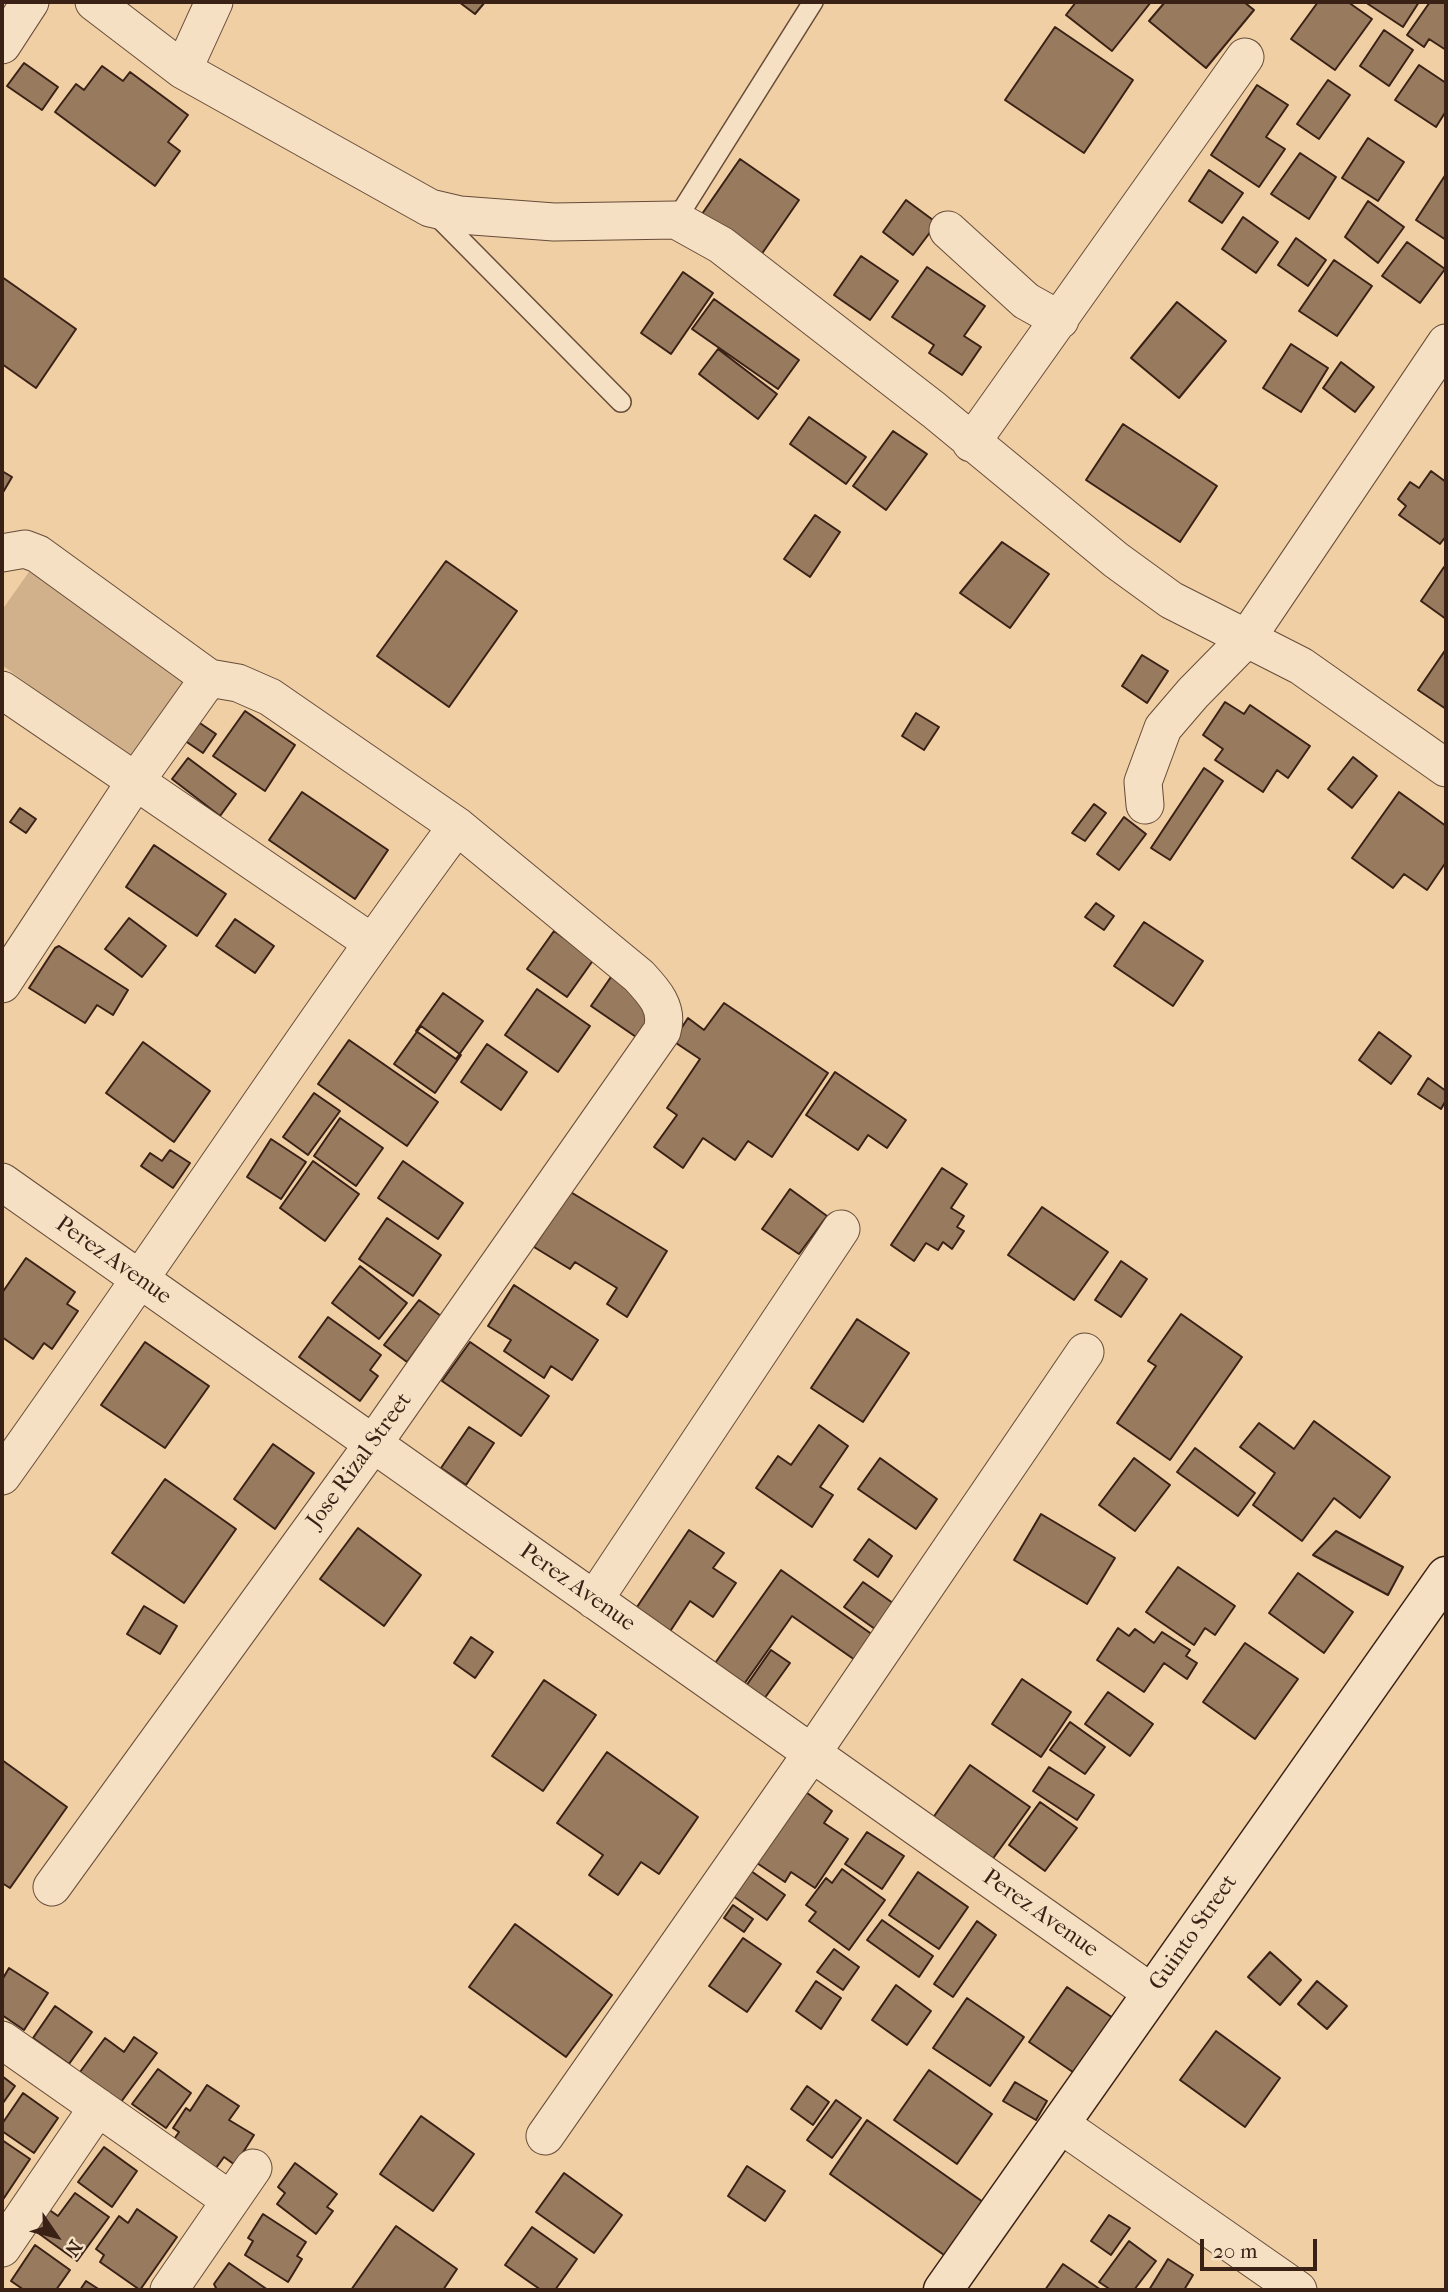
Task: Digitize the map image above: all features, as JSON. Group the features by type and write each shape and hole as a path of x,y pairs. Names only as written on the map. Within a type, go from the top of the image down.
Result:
{"street":[{"path":"2,45 30,2"},
{"path":"94,2 183,70 430,208 460,215 554,222 676,220 721,245 934,410 971,443 1171,600 1301,666 1446,768"},
{"path":"183,70 214,2"},
{"path":"971,443 1245,57"},
{"path":"948,230 1026,301 1060,320"},
{"path":"1145,805 1143,782 1163,728 1193,692 1247,638 1446,343"},
{"path":"2,553 25,549 38,554 209,678 237,683 270,697 457,826 371,942 141,1281 2,1476"},
{"path":"2,984 135,782 209,678"},
{"path":"2,690 371,942"},
{"name":"Jose Rizal Street","path":"52,1887 373,1444 662,1031 665,1020 658,996 639,976 457,826"},
{"name":"Perez Avenue","path":"2,1182 1152,1993"},
{"path":"594,1600 841,1229"},
{"path":"545,2136 812,1754 1085,1352"},
{"name":"Guinto Street","path":"943,2290 1446,1576"},
{"path":"2,2040 230,2200"},
{"path":"2,2248 98,2107"},
{"path":"1060,2124 1298,2290"},
{"path":"169,2290 253,2168"}],"lane":[{"path":"676,220 813,2"},
{"path":"430,208 621,402"}],"shaded area":[{"path":"31,569 184,681 128,758 2,665 2,610"}],"building":[{"path":"459,2 485,2 475,14"},
{"path":"1076,2 1151,2 1112,51 1066,15"},
{"path":"1165,2 1244,2 1254,10 1206,68 1149,21"},
{"path":"1318,2 1348,2 1372,19 1335,70 1291,39"},
{"path":"1365,2 1419,2 1403,27"},
{"path":"1430,2 1446,2 1446,50 1429,39 1424,47 1407,35"},
{"path":"1055,27 1133,80 1084,153 1005,100"},
{"path":"1384,30 1413,50 1389,86 1360,66"},
{"path":"24,63 58,87 42,110 7,86"},
{"path":"1419,65 1446,83 1446,111 1436,127 1395,100"},
{"path":"102,66 123,81 130,72 188,115 168,142 180,151 155,186 55,112 76,84 84,90"},
{"path":"1328,80 1350,95 1319,139 1297,124"},
{"path":"1257,85 1288,105 1266,137 1285,149 1259,187 1211,155"},
{"path":"1368,138 1404,162 1378,201 1342,178"},
{"path":"1300,153 1336,177 1309,219 1271,194"},
{"path":"740,159 799,200 761,255 702,214"},
{"path":"1209,170 1243,193 1222,223 1189,201"},
{"path":"1446,174 1446,240 1416,220"},
{"path":"906,200 937,223 913,255 883,232"},
{"path":"1368,201 1404,227 1378,263 1345,237"},
{"path":"1243,217 1278,242 1256,273 1222,249"},
{"path":"1296,238 1326,260 1308,286 1278,265"},
{"path":"1407,242 1445,269 1420,303 1382,276"},
{"path":"861,256 898,281 870,320 834,295"},
{"path":"1334,260 1372,286 1337,336 1299,311"},
{"path":"927,267 985,306 964,336 981,347 962,375 929,353 934,345 892,317"},
{"path":"683,272 713,293 671,354 641,333"},
{"path":"2,277 76,329 36,388 2,364"},
{"path":"714,299 799,360 778,389 692,329"},
{"path":"1177,302 1226,341 1179,398 1131,358"},
{"path":"1291,344 1328,368 1301,412 1263,388"},
{"path":"718,349 777,394 758,419 699,374"},
{"path":"1341,362 1374,387 1355,412 1323,388"},
{"path":"809,417 866,457 846,484 790,444"},
{"path":"1123,424 1217,486 1180,542 1086,480"},
{"path":"893,431 927,454 886,510 853,486"},
{"path":"2,471 12,477 2,494"},
{"path":"1431,471 1446,482 1446,536 1440,544 1399,515 1406,506 1398,499 1410,482 1419,488"},
{"path":"815,515 840,532 810,577 784,559"},
{"path":"1002,542 1049,574 1010,628 960,593"},
{"path":"446,561 517,611 449,707 377,656"},
{"path":"1444,567 1446,568 1446,619 1421,601"},
{"path":"1446,649 1446,709 1418,690"},
{"path":"1142,655 1168,671 1147,703 1122,686"},
{"path":"1225,702 1244,714 1250,705 1310,746 1288,778 1277,770 1263,792 1215,760 1223,749 1203,735"},
{"path":"245,711 295,745 265,791 213,756"},
{"path":"916,713 939,727 924,750 902,736"},
{"path":"188,715 216,734 203,753 175,734"},
{"path":"1353,757 1377,776 1352,808 1328,789"},
{"path":"188,758 236,794 220,816 172,779"},
{"path":"1204,768 1223,781 1170,860 1151,848"},
{"path":"302,792 388,850 355,899 269,840"},
{"path":"1399,792 1446,826 1446,862 1427,890 1404,874 1393,888 1352,858"},
{"path":"1094,804 1106,813 1085,841 1072,833"},
{"path":"20,808 36,819 26,833 10,822"},
{"path":"1124,817 1146,834 1119,870 1097,854"},
{"path":"154,845 226,894 197,936 126,887"},
{"path":"1096,903 1114,916 1104,930 1085,917"},
{"path":"129,918 166,946 142,977 105,949"},
{"path":"235,919 274,946 255,973 216,946"},
{"path":"1144,922 1203,961 1173,1006 1114,966"},
{"path":"554,931 594,959 567,997 527,969"},
{"path":"59,946 128,990 113,1015 97,1005 85,1023 29,988"},
{"path":"613,974 660,1007 639,1039 591,1006"},
{"path":"537,989 590,1026 558,1072 505,1035"},
{"path":"443,993 483,1021 456,1059 416,1031"},
{"path":"724,1003 828,1073 772,1157 748,1141 735,1160 703,1138 683,1168 654,1147 677,1115 667,1108 700,1059 673,1041 688,1018 704,1030"},
{"path":"421,1026 461,1055 435,1093 394,1064"},
{"path":"1379,1032 1411,1056 1391,1084 1359,1060"},
{"path":"349,1040 438,1102 407,1146 318,1084"},
{"path":"143,1042 210,1091 174,1142 106,1093"},
{"path":"487,1044 527,1072 501,1110 461,1082"},
{"path":"835,1072 906,1120 887,1148 868,1135 858,1150 806,1115"},
{"path":"1428,1078 1446,1091 1446,1100 1441,1109 1418,1094"},
{"path":"314,1093 340,1111 308,1155 283,1137"},
{"path":"340,1118 383,1148 356,1186 314,1156"},
{"path":"271,1139 306,1162 281,1199 247,1177"},
{"path":"170,1150 190,1163 173,1188 141,1166 150,1153 162,1161"},
{"path":"313,1161 359,1194 325,1241 280,1208"},
{"path":"403,1161 463,1203 438,1239 378,1198"},
{"path":"942,1168 967,1184 951,1208 964,1216 957,1227 964,1231 952,1249 943,1242 938,1250 926,1243 914,1261 891,1245"},
{"path":"790,1189 827,1216 799,1254 762,1229"},
{"path":"569,1191 667,1251 627,1317 607,1304 617,1288 575,1262 570,1269 534,1247"},
{"path":"1042,1207 1108,1252 1074,1300 1008,1255"},
{"path":"387,1218 441,1255 413,1296 359,1259"},
{"path":"26,1258 75,1292 67,1304 78,1311 52,1349 44,1343 33,1359 2,1337 2,1293"},
{"path":"1121,1261 1147,1279 1121,1317 1095,1300"},
{"path":"360,1266 407,1303 379,1339 332,1303"},
{"path":"514,1285 598,1340 572,1380 551,1366 544,1378 504,1351 511,1340 488,1326"},
{"path":"419,1300 441,1316 407,1362 384,1345"},
{"path":"1181,1314 1242,1357 1170,1460 1117,1423 1156,1366 1148,1361"},
{"path":"328,1317 381,1355 370,1370 378,1376 360,1401 299,1357"},
{"path":"857,1319 909,1353 863,1422 811,1388"},
{"path":"145,1342 209,1386 165,1448 101,1405"},
{"path":"470,1342 549,1396 521,1436 442,1381"},
{"path":"1314,1421 1390,1477 1360,1518 1334,1498 1302,1541 1253,1505 1275,1473 1240,1447 1259,1423 1294,1449"},
{"path":"819,1425 848,1446 820,1487 833,1495 812,1527 756,1488 778,1456 791,1465"},
{"path":"469,1427 494,1443 466,1485 441,1468"},
{"path":"273,1444 314,1473 275,1529 234,1499"},
{"path":"1195,1448 1255,1493 1238,1516 1177,1472"},
{"path":"880,1458 937,1499 916,1529 858,1489"},
{"path":"1134,1458 1170,1485 1135,1531 1099,1505"},
{"path":"165,1479 236,1529 184,1603 112,1553"},
{"path":"1041,1514 1115,1558 1087,1604 1014,1560"},
{"path":"358,1528 421,1575 384,1626 320,1579"},
{"path":"689,1530 724,1553 713,1568 736,1583 713,1617 690,1601 669,1633 635,1610"},
{"path":"1336,1531 1403,1567 1388,1595 1313,1555"},
{"path":"869,1539 892,1556 878,1577 854,1560"},
{"path":"1178,1567 1235,1606 1215,1635 1205,1628 1194,1645 1146,1612"},
{"path":"781,1570 873,1635 855,1660 792,1616 742,1687 713,1666"},
{"path":"1298,1573 1353,1612 1324,1653 1269,1613"},
{"path":"863,1582 900,1608 882,1634 844,1607"},
{"path":"144,1606 177,1626 160,1654 127,1634"},
{"path":"1118,1628 1129,1636 1135,1629 1154,1643 1162,1632 1190,1650 1186,1656 1197,1663 1187,1679 1164,1663 1144,1692 1097,1660"},
{"path":"471,1637 493,1652 475,1678 454,1663"},
{"path":"1245,1643 1298,1679 1255,1739 1203,1702"},
{"path":"771,1650 790,1663 764,1699 746,1686"},
{"path":"1022,1679 1071,1712 1041,1757 992,1724"},
{"path":"544,1680 596,1715 543,1791 492,1756"},
{"path":"1108,1692 1153,1724 1130,1756 1085,1724"},
{"path":"1070,1722 1105,1747 1085,1774 1050,1750"},
{"path":"607,1752 698,1817 659,1874 641,1862 618,1895 589,1875 603,1855 557,1823"},
{"path":"2,1760 67,1807 10,1888 2,1883"},
{"path":"970,1765 1030,1807 989,1864 930,1822"},
{"path":"1049,1767 1094,1795 1077,1820 1033,1791"},
{"path":"803,1790 832,1811 824,1823 848,1839 815,1888 791,1872 785,1882 754,1861"},
{"path":"1040,1802 1077,1828 1045,1871 1009,1845"},
{"path":"867,1832 904,1856 882,1889 845,1864"},
{"path":"842,1869 885,1900 849,1950 809,1921 816,1912 806,1905 826,1878 832,1883"},
{"path":"751,1871 785,1895 767,1920 733,1896"},
{"path":"918,1872 968,1907 939,1949 889,1915"},
{"path":"733,1905 753,1919 744,1932 724,1918"},
{"path":"882,1920 933,1956 919,1977 867,1940"},
{"path":"977,1921 996,1935 953,1997 934,1984"},
{"path":"515,1924 612,1995 566,2057 469,1987"},
{"path":"743,1938 781,1964 747,2012 709,1986"},
{"path":"834,1949 859,1967 843,1990 817,1972"},
{"path":"1270,1952 1301,1980 1280,2005 1248,1977"},
{"path":"9,1968 48,1993 24,2030 2,2015 2,1980"},
{"path":"816,1981 841,1998 821,2029 796,2011"},
{"path":"1317,1981 1347,2006 1327,2029 1298,2004"},
{"path":"896,1985 931,2011 907,2045 872,2020"},
{"path":"1067,1987 1125,2026 1086,2081 1029,2042"},
{"path":"967,1998 1024,2037 990,2086 933,2048"},
{"path":"55,2006 92,2032 69,2064 33,2038"},
{"path":"1216,2031 1280,2078 1245,2127 1180,2080"},
{"path":"134,2037 157,2053 121,2102 80,2072 105,2038 124,2052"},
{"path":"158,2069 191,2093 166,2128 132,2104"},
{"path":"929,2070 992,2114 957,2164 894,2120"},
{"path":"2,2076 15,2086 3,2103 2,2102"},
{"path":"1015,2082 1047,2101 1036,2120 1003,2101"},
{"path":"207,2085 239,2106 229,2120 254,2135 235,2165 224,2157 216,2168 168,2148 179,2132 173,2128 186,2108 190,2111"},
{"path":"807,2086 829,2102 813,2125 791,2109"},
{"path":"23,2093 58,2118 34,2153 2,2131 2,2124"},
{"path":"836,2100 861,2118 832,2158 807,2140"},
{"path":"421,2116 474,2154 433,2211 380,2174"},
{"path":"867,2120 983,2202 944,2255 830,2174"},
{"path":"2,2140 30,2159 2,2201"},
{"path":"104,2147 137,2171 112,2207 78,2182"},
{"path":"295,2163 337,2194 327,2207 333,2211 316,2234 277,2204 285,2193 278,2187"},
{"path":"747,2166 785,2191 765,2221 728,2196"},
{"path":"564,2173 622,2215 594,2253 536,2212"},
{"path":"75,2193 109,2217 77,2261 34,2230 48,2209 58,2216"},
{"path":"137,2209 177,2237 140,2290 100,2262 104,2255 96,2249 119,2216 128,2223"},
{"path":"263,2214 306,2242 297,2256 302,2259 288,2282 245,2255 253,2241 248,2238"},
{"path":"1109,2215 1130,2228 1111,2255 1091,2241"},
{"path":"396,2226 457,2269 443,2290 351,2290"},
{"path":"532,2227 577,2259 555,2290 541,2290 505,2265"},
{"path":"1129,2241 1156,2261 1134,2290 1111,2290 1099,2282"},
{"path":"35,2245 70,2270 56,2290 24,2290 11,2281"},
{"path":"1168,2259 1193,2275 1184,2290 1149,2290"},
{"path":"229,2263 268,2290 217,2290 214,2284"},
{"path":"1063,2264 1101,2290 1045,2290"},
{"path":"86,2281 100,2290 80,2290"}]}
